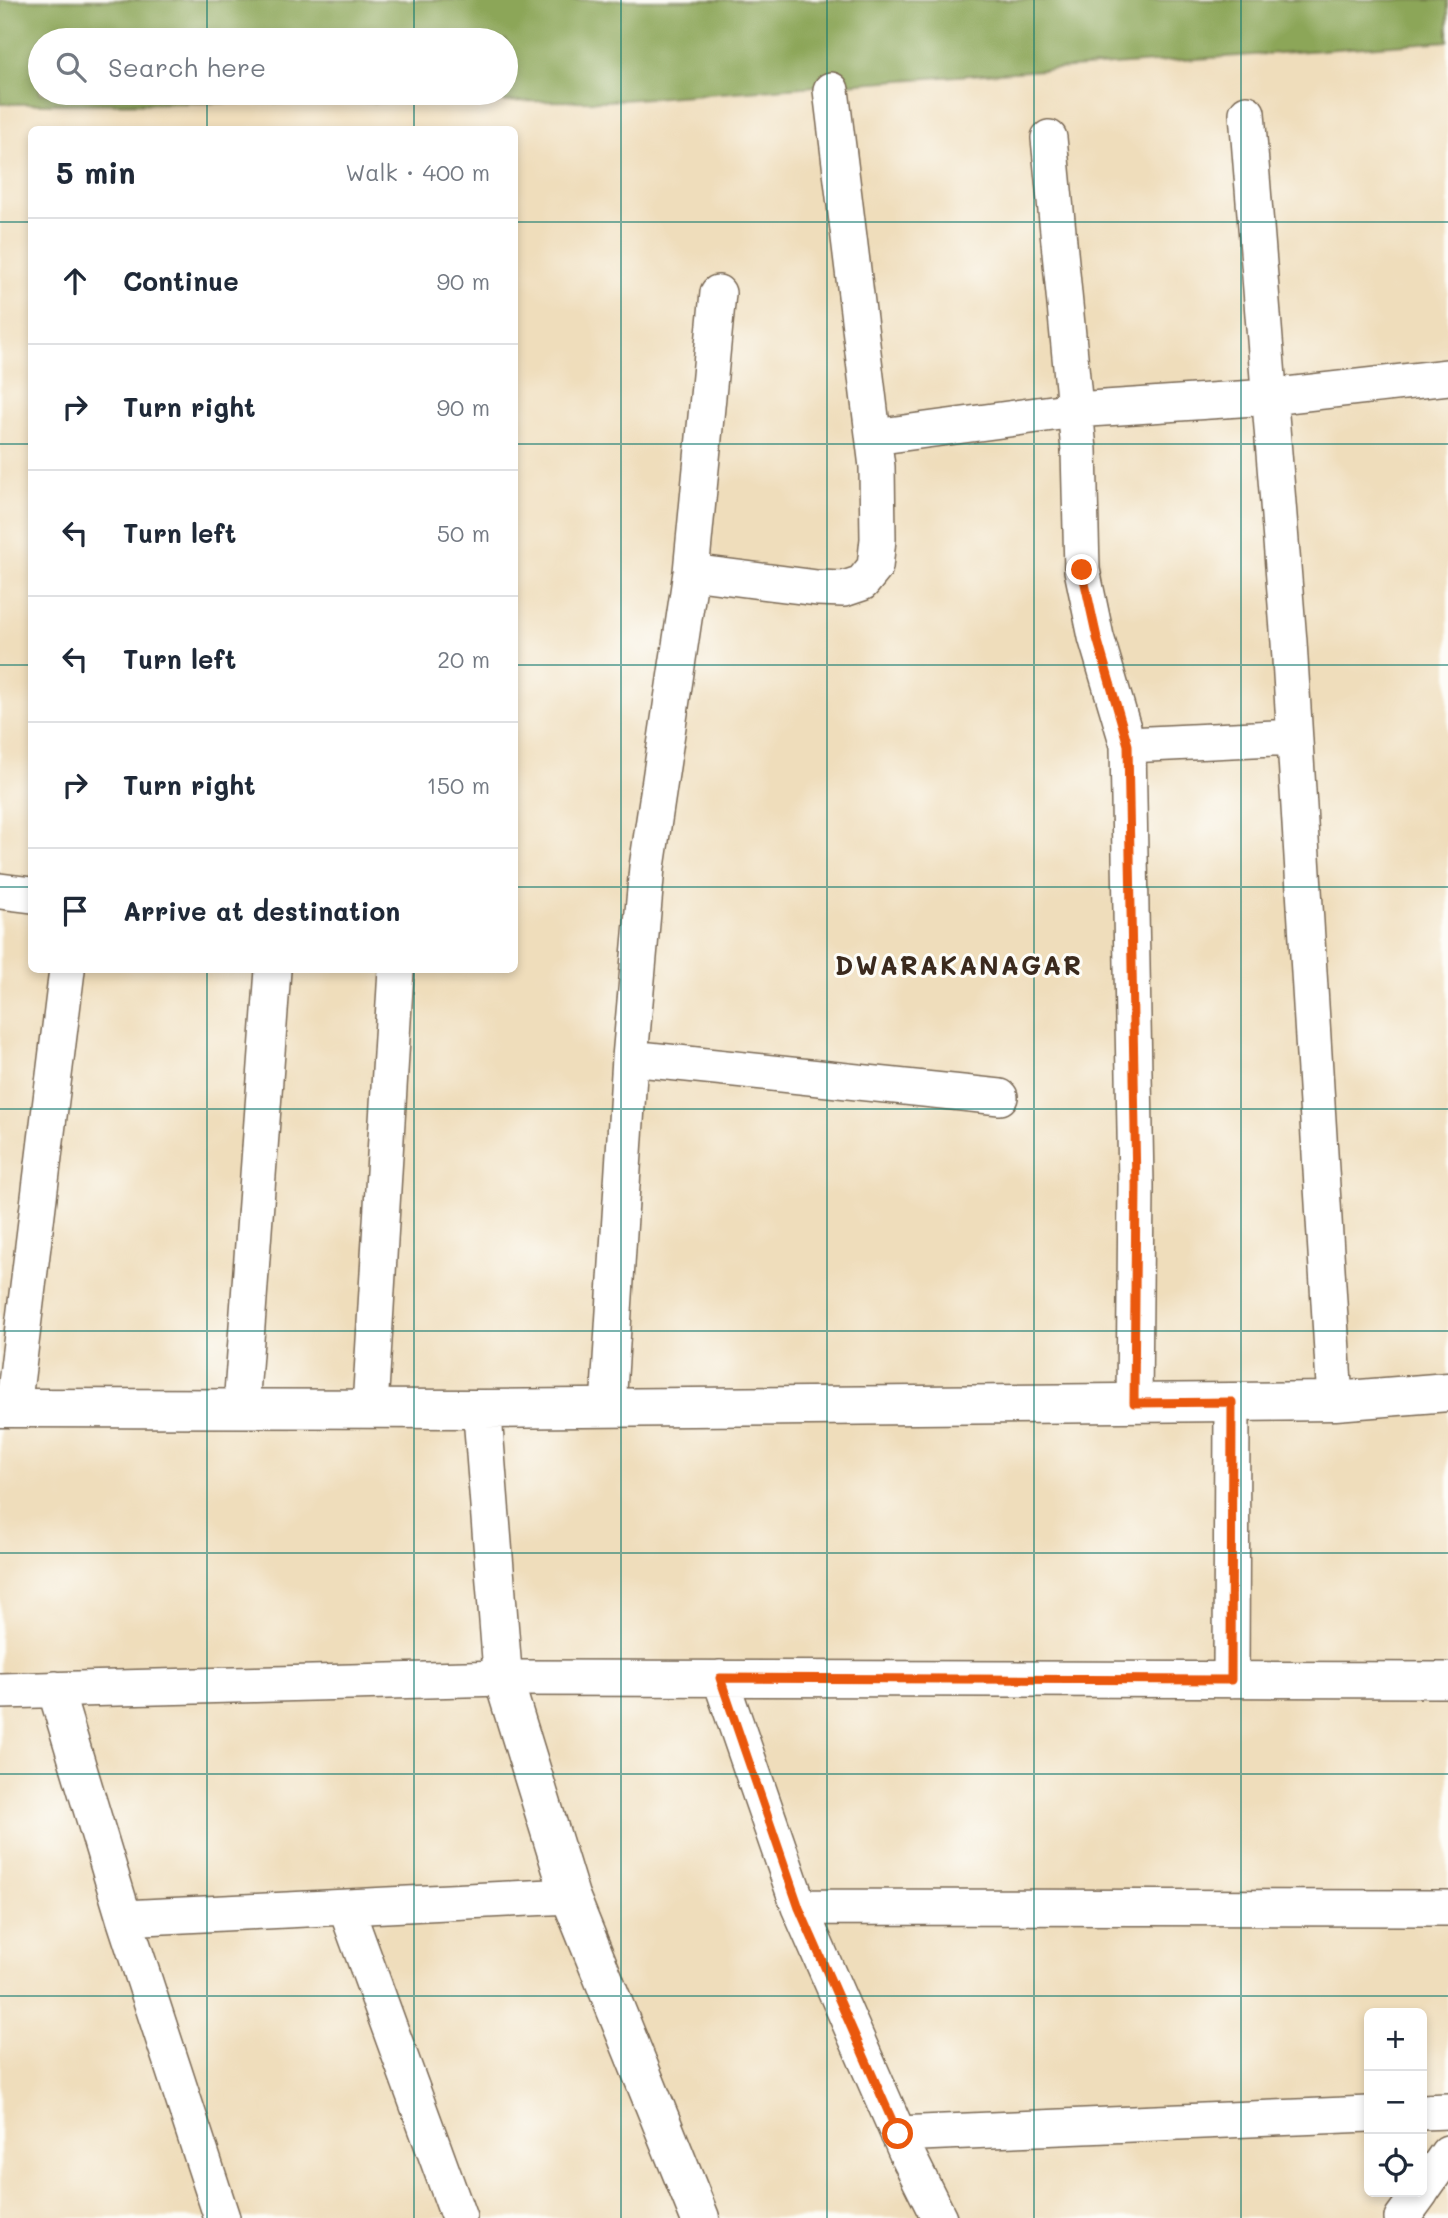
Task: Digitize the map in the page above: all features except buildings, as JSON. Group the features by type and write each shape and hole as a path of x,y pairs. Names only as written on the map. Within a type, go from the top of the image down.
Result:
{"street":[{"path":"691,572 844,589 862,583 875,567 878,539 877,467 831,90"},
{"path":"1247,113 1294,737 1335,1401"},
{"path":"1049,138 1079,450 1082,570 1097,638 1128,745 1136,1185 1134,1403"},
{"path":"608,1408 630,1058 647,867 691,572 718,293"},
{"path":"874,436 1075,410 1269,397 1448,377"},
{"path":"1128,745 1294,737"},
{"path":"0,891 28,894"},
{"path":"67,973 6,1408 482,1409 1335,1401 1448,1392"},
{"path":"241,1408 273,973"},
{"path":"370,1408 396,973"},
{"path":"630,1058 1000,1097"},
{"path":"1231,1680 1232,1402"},
{"path":"482,1409 503,1678 569,1896 699,2218"},
{"path":"0,1691 503,1678 1448,1680"},
{"path":"720,1678 799,1908 898,2134 939,2218"},
{"path":"55,1689 124,1918 222,2218"},
{"path":"124,1918 569,1896"},
{"path":"346,1908 459,2218"},
{"path":"799,1908 1448,1908"},
{"path":"1427,2112 1448,2111"},
{"path":"898,2134 1364,2114"},
{"path":"1427,2183 1448,2153"},
{"path":"1402,2218 1417,2197"}],"green space":[{"path":"0,0 1448,0 1448,41 607,101 518,101 518,28 28,28 28,104 0,104"}],"district":[{"name":"DWARAKANAGAR","path":"959,966"}],"route":[{"path":"898,2134 799,1908 720,1678 1231,1680 1232,1402 1134,1403 1136,1185 1128,745 1097,638 1082,570"}]}
